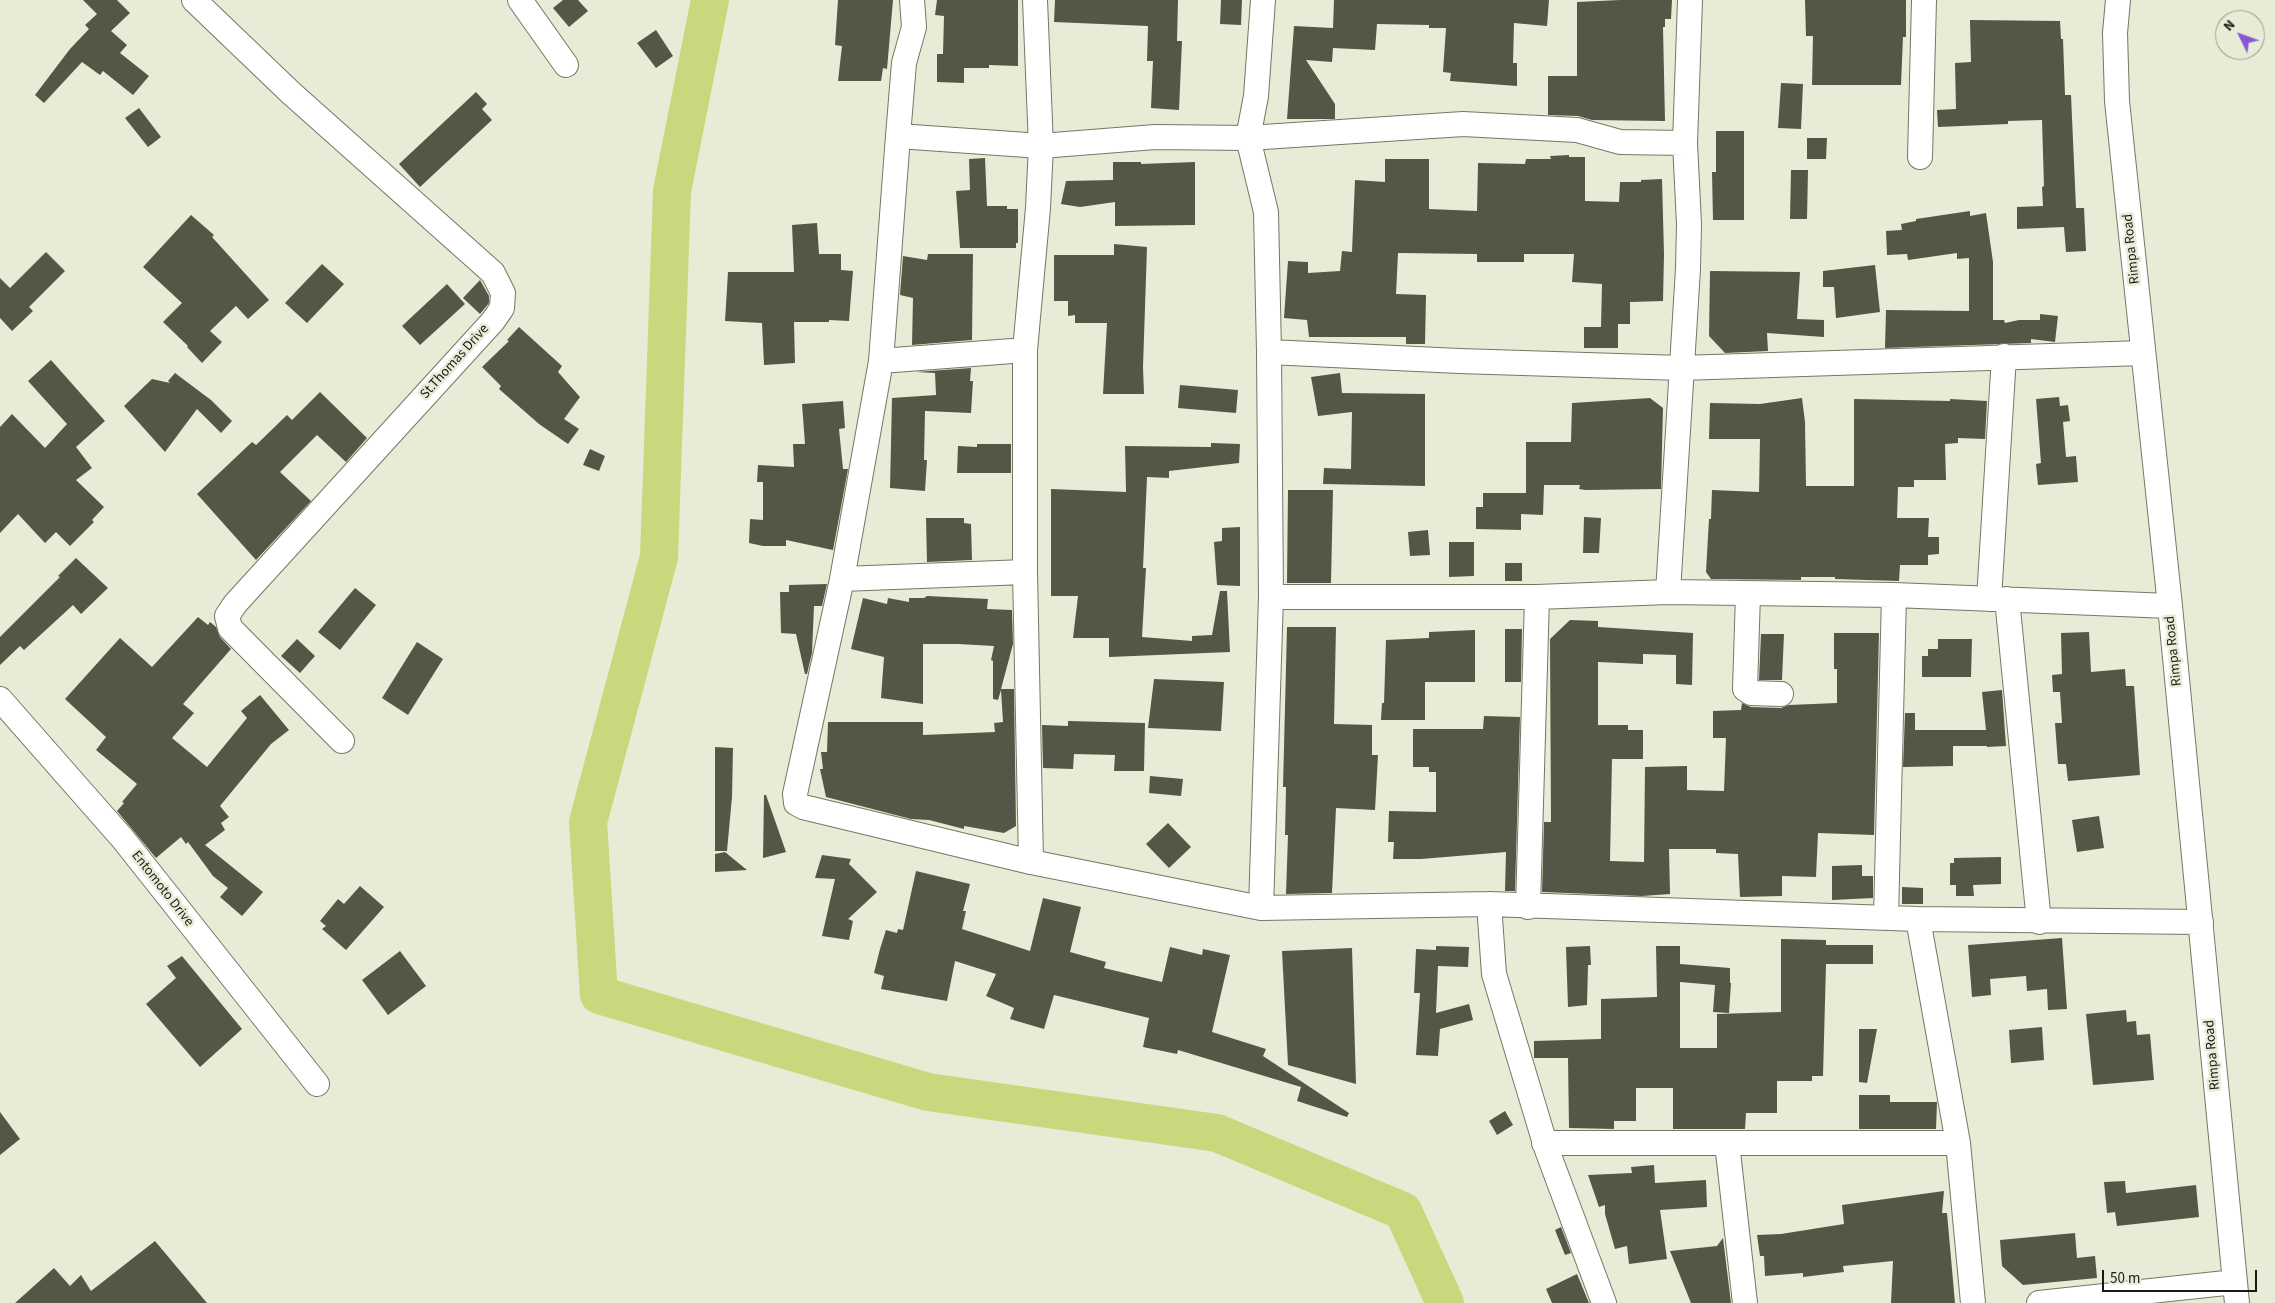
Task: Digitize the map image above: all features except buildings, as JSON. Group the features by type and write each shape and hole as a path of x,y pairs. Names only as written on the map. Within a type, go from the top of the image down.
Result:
{"street":[{"name":"St.Thomas Drive","path":"194,0 290,92 493,273 502,293 502,308 493,321 235,604 227,616 230,628 342,741"},
{"path":"520,0 566,65"},
{"path":"912,0 914,27 904,62 881,361 842,579 795,794 796,803 1031,862 1261,908 1490,904 1528,907 1918,919 2039,922 2201,922"},
{"path":"1031,862 1024,350 1038,208 1041,146 1035,0"},
{"path":"1261,908 1271,597 1269,352 1266,212 1248,138 1256,96 1263,0"},
{"path":"1668,592 1688,260 1689,224 1685,143 1690,0"},
{"path":"1920,157 1924,0"},
{"name":"Rimpa Road","path":"2118,0 2115,33 2116,102 2170,606 2236,1293"},
{"path":"898,136 1041,146 1155,137 1248,138 1463,124 1577,130 1620,142 1685,143"},
{"path":"881,361 1024,350"},
{"path":"1269,352 1469,362 1681,368 2142,353"},
{"path":"2004,356 1998,599 2039,922"},
{"path":"842,579 1026,572"},
{"path":"1271,597 1537,597 1668,592 1894,595 2170,606"},
{"path":"1748,594 1745,689 1751,693 1781,694"},
{"path":"1886,917 1894,595"},
{"path":"1528,907 1537,597"},
{"name":"Entomoto Drive","path":"0,699 123,840 317,1084"},
{"path":"1490,904 1494,974 1544,1143 1604,1303"},
{"path":"1918,919 1958,1143 1973,1303"},
{"path":"1544,1143 1958,1143"},
{"path":"1727,1143 1746,1303"},
{"path":"2039,1303 2236,1293"}],"waterway":[{"path":"710,0 672,191 659,557 588,822 599,995 928,1092 1217,1133 1403,1211 1445,1303"}]}
